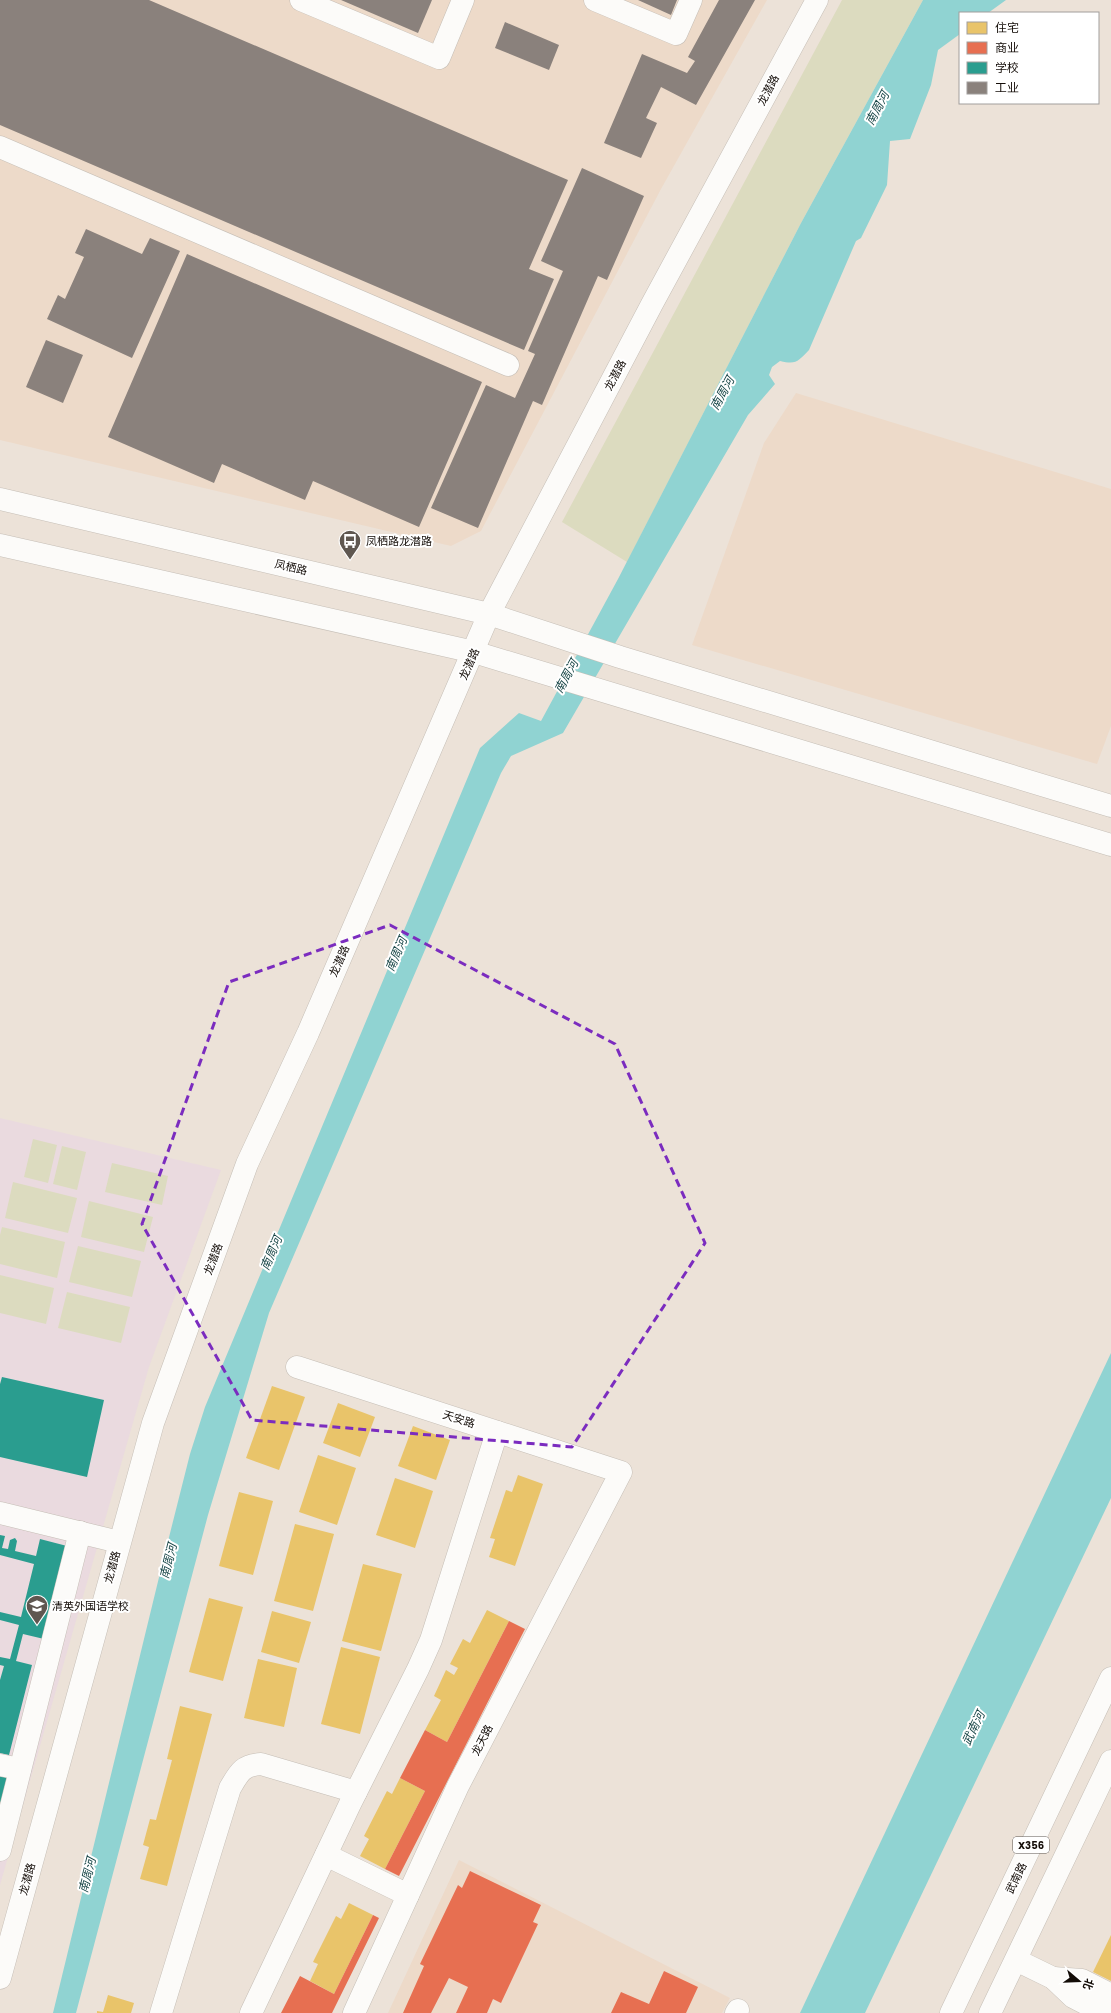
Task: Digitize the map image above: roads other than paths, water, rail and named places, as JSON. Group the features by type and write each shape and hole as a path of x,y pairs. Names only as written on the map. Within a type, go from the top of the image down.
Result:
{"street":[{"path":"305,1 439,58 463,0"},
{"path":"598,1 676,34 691,0"},
{"name":"龙潜路","path":"0,1978 153,1423 247,1164 308,1033 474,652 489,614 652,304 817,0"},
{"path":"0,147 508,365"},
{"name":"凤栖路","path":"0,499 489,614 620,657 1111,806"},
{"path":"0,545 474,652 1111,845"},
{"name":"天安路","path":"297,1367 621,1472"},
{"path":"251,2013 356,1792 431,1640 497,1432"},
{"name":"龙天路","path":"354,2013 458,1786 621,1472"},
{"path":"0,1513 119,1542"},
{"path":"0,1850 10,1767 80,1532"},
{"name":"武南路","path":"951,2013 1111,1678"},
{"name":"X356","path":"990,2013 1111,1761"},
{"path":"161,2013 230,1788 240,1772 249,1764 261,1764 356,1792"},
{"path":"326,1855 408,1895"},
{"path":"1016,1960 1053,1978 1073,1997 1104,2013"},
{"path":"1053,1978 1082,1980 1111,1995"}],"water":[{"name":"南周河","path":"923,0 1006,0 989,12 959,12 959,35 938,50 931,85 910,139 890,141 887,185 861,238 856,241 809,350 797,361 790,363 780,361 772,367 769,375 775,384 748,415 563,733 511,756 501,773 269,1313 208,1515 76,2013 53,2013 162,1565 190,1454 205,1407 480,748 519,713 541,721 618,579 801,223"},
{"name":"武南河","path":"1111,1353 1111,1498 865,2013 800,2013"}],"place":[{"name":"凤栖路龙潜路","path":"350,560"},
{"name":"清英外国语学校","path":"37,1626"}]}
